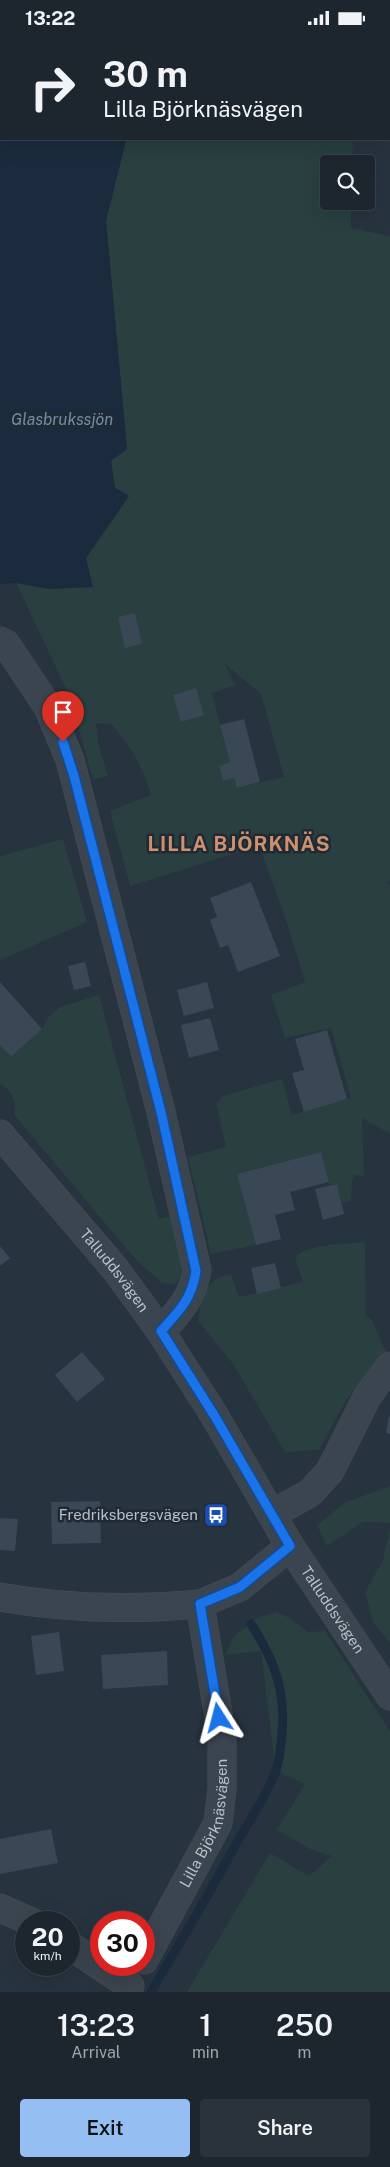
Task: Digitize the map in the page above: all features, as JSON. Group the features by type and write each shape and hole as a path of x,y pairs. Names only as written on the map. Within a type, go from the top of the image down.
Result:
{"street":[{"path":"0,641 6,645 48,707 70,760 161,1112 196,1271 194,1286 187,1302 161,1331"},
{"name":"Talluddsvägen","path":"0,1134 116,1270 161,1331 199,1390 290,1546 390,1696"},
{"path":"272,1514 310,1493 330,1471 367,1397 390,1366"},
{"path":"0,1597 34,1603 95,1608 162,1607 200,1604 240,1587 290,1546"},
{"name":"Lilla Björknäsvägen","path":"155,1940 218,1823 222,1789 222,1737 200,1604"},
{"path":"0,1908 15,1915"},
{"path":"80,1951 132,1981"}],"green space":[{"path":"126,140 353,140 352,155 320,155 320,210 351,210 351,228 390,236 390,881 387,882 390,886 390,1134 362,1118 364,1176 354,1175 351,1201 342,1203 337,1184 330,1186 321,1152 237,1174 256,1245 211,1254 188,1157 226,1147 216,1103 223,1096 282,1079 292,1115 351,1098 331,1028 285,1038 271,995 305,982 285,917 259,846 130,886 110,811 151,795 148,784 135,757 111,724 96,723 99,746 108,776 93,780 70,697 16,583 49,589 86,558 129,496 115,488 111,460 127,449 106,221","holes":["225,664 261,694 284,777 237,788 234,778 223,781 219,766 230,762 212,693 235,685"]},
{"path":"63,839 87,922 0,960 0,856"},
{"path":"99,995 159,1219 172,1216 179,1242 182,1261 179,1278 175,1285 162,1283 136,1260 15,1116 13,1097 0,1084 0,1045 11,1057 42,1029 48,1017 60,1007"},
{"path":"365,1242 366,1315 372,1320 386,1352 346,1400 319,1450 285,1452 233,1364 198,1321 203,1297 206,1290 215,1280 231,1274 239,1297 303,1282 295,1258 301,1253 308,1249 327,1245"},
{"path":"390,1486 390,1523 363,1522 327,1546 317,1525 344,1503"},
{"path":"390,1527 390,1643 373,1622 365,1592 383,1560"},
{"path":"276,1612 290,1618 308,1632 325,1631 390,1731 390,1992 187,1992 270,1853 309,1876 332,1856 310,1849 277,1830 305,1784 283,1774 274,1758 261,1651 225,1655 234,1636 259,1617"}],"water":[{"name":"Glasbrukssjön","path":"0,140 126,140 106,221 127,449 111,461 115,488 129,496 86,558 93,587 49,589 16,583 0,584"}],"building":[{"path":"135,613 142,644 125,648 118,617"},
{"path":"196,688 204,715 181,722 173,695"},
{"path":"244,719 260,782 237,788 234,778 223,781 219,766 230,762 220,725"},
{"path":"251,882 280,956 238,972 228,945 220,948 210,920 217,917 210,898"},
{"path":"85,962 91,986 74,990 68,966"},
{"path":"0,982 42,1029 11,1057 0,1045"},
{"path":"207,982 214,1008 184,1016 177,990"},
{"path":"210,1018 219,1050 189,1058 181,1025"},
{"path":"327,1030 347,1099 304,1112 292,1073 304,1070 295,1039"},
{"path":"321,1152 329,1182 290,1192 295,1210 275,1215 281,1239 256,1245 237,1174"},
{"path":"337,1184 344,1214 323,1220 315,1189"},
{"path":"0,1246 10,1258 0,1266"},
{"path":"275,1263 281,1288 257,1294 251,1268"},
{"path":"82,1352 105,1379 77,1402 55,1375"},
{"path":"390,1417 390,1434 386,1433"},
{"path":"100,1501 101,1543 52,1544 51,1502"},
{"path":"0,1518 18,1519 15,1551 0,1550"},
{"path":"59,1632 64,1671 36,1675 31,1636"},
{"path":"167,1651 168,1685 103,1689 101,1655"},
{"path":"51,1829 58,1863 0,1874 0,1839"}],"waterway":[{"path":"151,1992 268,1789 277,1767 283,1726 281,1695 274,1667 251,1624"}],"place":[{"name":"Fredriksbergsvägen","path":"216,1515"}],"district":[{"name":"LILLA BJÖRKNÄS","path":"239,844"}],"route":[{"path":"63,742 70,760 92,843 114,935 161,1112 196,1271 194,1286 187,1302 161,1331 189,1373 290,1546 240,1587 200,1604 219,1718"}]}
